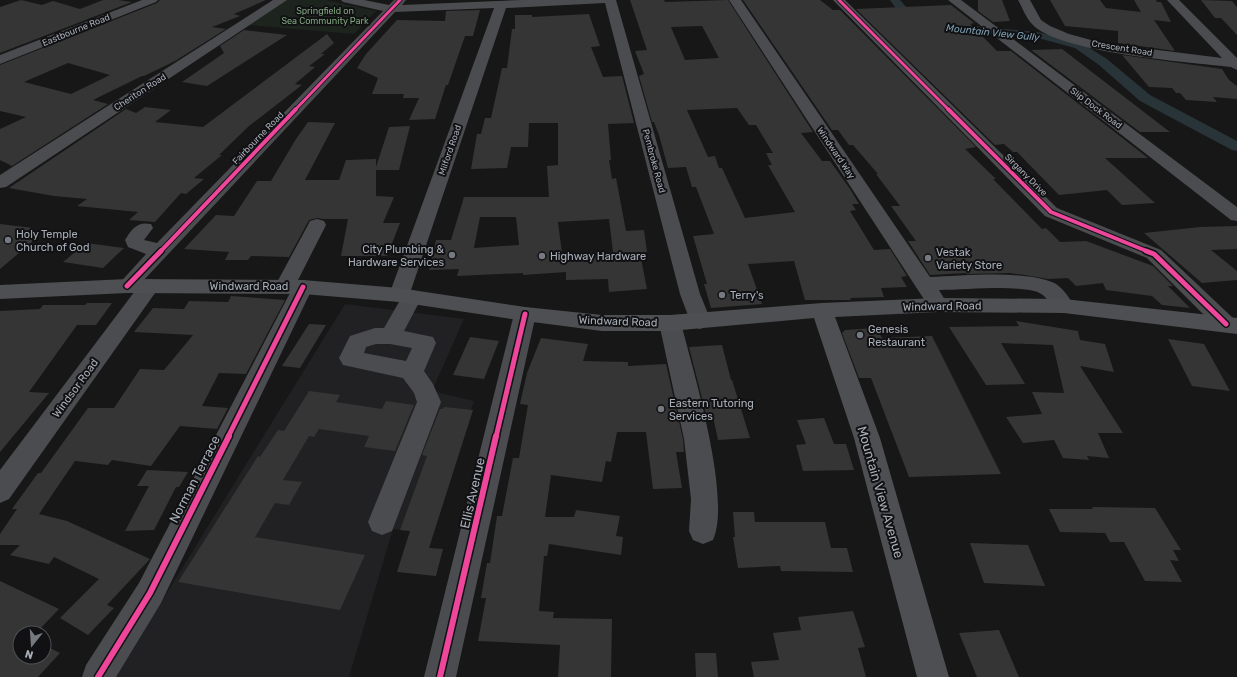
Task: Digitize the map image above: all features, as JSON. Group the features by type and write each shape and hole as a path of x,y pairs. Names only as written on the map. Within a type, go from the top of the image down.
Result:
{"main road":[{"name":"Windward Road","path":"0,292 139,286 294,287 406,296 525,314 602,323 670,323 822,310 938,305 1064,306 1231,325"},
{"name":"Mountain View Avenue","path":"822,310 866,438 933,677"}],"street":[{"name":"Eastbourne Road","path":"0,60 152,0"},
{"name":"Cheriton Road","path":"0,183 281,0"},
{"path":"347,0 396,5 501,4 602,0"},
{"name":"Pembroke Road","path":"610,0 690,294 700,321"},
{"name":"Windward Way","path":"735,0 938,305"},
{"name":"Sirgany Drive","path":"840,0 1051,212 1154,254 1231,325"},
{"name":"Slip Dock Road","path":"954,0 1237,216"},
{"name":"Crescent Road","path":"1024,0 1036,22 1046,29 1065,37 1100,47 1236,64"},
{"path":"1173,0 1236,64"},
{"name":"Milford Road","path":"390,336 406,296 501,4"},
{"name":"Fairbourne Road","path":"139,286 162,250 396,5"},
{"name":"Norman Terrace","path":"98,677 150,593 294,287 317,225"},
{"path":"144,228 134,240 135,243 145,248 162,250"},
{"path":"924,284 1016,282 1035,284 1045,287 1053,292 1064,306"},
{"name":"Windsor Road","path":"0,491 139,286"},
{"name":"Ellis Avenue","path":"440,677 525,314"},
{"path":"670,323 697,439 705,499 703,531"},
{"path":"382,522 429,402 425,390 410,371 351,360 350,358 358,342 375,336 390,336 426,343 414,368 410,371"}],"shaded area":[{"path":"345,304 464,319 432,391 474,401 428,533 393,529 349,677 115,677"}],"green space":[{"name":"Springfield on Sea Community Park","path":"285,0 326,0 376,11 354,34 247,25"}],"building":[{"path":"21,0 42,5 53,1 80,9 103,0 132,2 0,53 0,7"},
{"path":"160,0 266,0 234,14 240,16 212,27 226,29 175,61 93,100 108,104 12,166 0,160 0,129 26,117 0,111 0,65 157,3","holes":["68,63 110,75 71,94 24,82"]},
{"path":"630,0 664,0 665,2 728,0 813,132 801,133 822,161 830,161 850,189 859,204 852,204 856,210 850,211 874,250 890,249 907,276 901,277 907,287 881,288 884,297 850,298 851,300 805,300 794,261 748,264 762,304 711,308 704,284 707,284 693,236 714,234 696,187 692,187 686,167 668,168 659,135 654,122 652,122 639,76 644,74 635,51 647,50","holes":["702,26 719,58 685,60 671,27","737,108 749,125 756,125 773,153 766,153 772,165 768,165 795,212 745,218 722,168 719,168 715,156 708,157 687,110"]},
{"path":"743,0 820,0 833,10 840,10 976,147 965,149 996,179 993,179 1042,229 1046,228 1060,242 1086,241 1153,266 1173,286 1168,286 1190,308 1162,305 1152,296 1106,290 1103,283 1076,286 1068,278 1048,279 1009,273 930,275 908,241 916,241 891,206 900,206 876,174 878,174 853,145 849,145 838,130 832,130"},
{"path":"978,0 1002,0 1010,21 993,22 978,11"},
{"path":"1050,0 1100,0 1106,8 1141,12 1134,0 1156,0 1157,2 1161,2 1171,22 1154,20 1175,51 1118,43 1118,31 1065,26"},
{"path":"1201,0 1232,1 1237,7 1237,35 1221,18 1215,18"},
{"path":"951,5 974,23 970,24 997,51 1011,51 1148,158 1105,158 1155,203 1122,205 1107,190 1059,195 1017,152 1013,152 1004,144 995,145 856,9"},
{"path":"480,10 473,36 465,36 448,85 446,85 435,119 409,120 419,98 403,98 404,94 372,94 378,78 357,68 366,54 397,20 445,21 446,11"},
{"path":"589,14 600,46 591,47 603,77 622,76 634,123 608,124 611,160 609,160 612,179 616,178 626,231 644,230 647,252 640,253 647,289 609,292 608,279 566,280 566,272 523,275 523,273 457,276 459,269 429,270 436,240 451,240 464,197 549,197 547,166 558,165 558,123 529,123 528,147 511,147 507,168 471,169 477,134 481,134 485,118 491,118 502,68 507,68 512,29 515,29 515,15 532,15 532,17","holes":["480,217 516,217 519,245 474,248","609,219 613,252 562,253 558,222"]},
{"path":"244,30 287,35 207,86 182,82 224,53 220,46"},
{"path":"327,34 334,43 321,54 325,54 309,66 315,67 295,84 302,85 249,126 219,155 222,155 194,178 204,179 186,194 181,193 155,222 129,220 138,212 77,206 87,199 54,196 9,188 126,109 136,113 145,107 171,110 155,122 203,127"},
{"path":"1062,49 1170,132 1140,132 1031,50"},
{"path":"1122,55 1222,69 1229,80 1237,86 1237,99 1213,97 1217,102 1186,100 1180,93 1176,93 1172,88 1149,87"},
{"path":"308,122 335,123 305,180 339,180 346,160 376,159 376,167 389,127 410,126 399,170 376,170 376,196 394,197 383,223 400,223 387,256 341,256 348,219 317,218 309,220 289,257 251,256 248,260 225,260 229,252 184,249 216,215 234,216 257,181 271,181"},
{"path":"0,224 33,228 32,242 0,269"},
{"path":"1237,226 1237,249 1211,250 1237,271 1237,280 1202,283 1144,233 1200,227"},
{"path":"86,243 124,248 103,268 63,262"},
{"path":"231,296 285,300 246,374 219,373 202,406 228,408 217,429 180,426 151,466 112,460 108,465 75,461 39,514 67,521 150,559 107,605 114,608 88,635 60,618 99,579 54,557 49,564 10,555 20,545 0,545 0,534 17,509 12,509 38,473 41,473 88,408 114,408 140,369 164,370 193,335 134,332 153,308 184,309 189,301 228,302"},
{"path":"87,303 112,303 96,325 77,325 29,392 49,393 0,452 0,311 40,309 43,305 85,305"},
{"path":"1016,321 1078,331 1080,340 1105,344 1114,372 1080,366 1123,433 1098,433 1109,458 1087,456 1089,460 1063,458 1054,440 1023,443 1006,417 1042,414 1032,392 1064,393 1053,345 1001,343 1025,384 986,385 949,327 1019,326"},
{"path":"309,324 326,325 300,368 282,366"},
{"path":"876,328 882,338 932,336 1001,474 909,477 871,378 859,378 842,333 845,330"},
{"path":"470,337 499,341 484,379 453,375"},
{"path":"541,338 588,344 583,361 628,362 628,366 666,364 683,439 684,452 676,452 682,488 653,489 646,432 617,432 611,462 606,461 602,482 551,475 545,517 574,517 576,510 620,516 616,536 623,537 621,555 549,544 547,556 544,556 539,611 554,612 553,618 612,619 611,677 558,677 560,645 478,641 486,598 481,598 487,563 490,563 497,516 502,516 513,458 519,458 528,405 520,404 527,373"},
{"path":"1168,339 1204,344 1230,391 1192,386"},
{"path":"722,345 731,380 750,438 718,440 713,417 707,418 689,347"},
{"path":"309,391 340,395 336,402 382,409 386,401 414,405 395,451 364,447 369,436 319,429 314,437 309,436 283,480 302,482 289,505 275,503 255,537 365,555 340,610 178,582 258,456 260,457 278,430 284,431"},
{"path":"444,407 473,410 429,548 443,549 436,576 397,572 410,531 400,530 427,456 422,455 440,409 443,409"},
{"path":"824,418 834,444 846,444 854,470 803,471 796,445 806,444 797,420"},
{"path":"147,470 188,472 179,487 176,487 154,530 125,531 149,486 137,486"},
{"path":"1092,507 1155,508 1181,550 1173,550 1179,561 1170,560 1182,582 1145,581 1124,542 1110,542 1105,533 1060,532 1049,509 1093,509"},
{"path":"733,512 754,512 755,522 825,522 831,548 847,548 853,572 781,571 780,566 738,568 733,537 735,537"},
{"path":"970,543 1028,545 1045,586 984,583"},
{"path":"0,581 59,609 44,625 12,625 12,665 49,665 38,677 0,677"},
{"path":"853,611 865,647 858,648 866,677 754,677 751,662 779,660 773,633 801,630 798,617"},
{"path":"999,630 1019,677 977,677 959,633"},
{"path":"52,649 60,653 52,662"},
{"path":"695,653 716,653 718,677 696,677"}],"waterway":[{"name":"Mountain View Gully","path":"895,0 904,12 925,25 1038,35 1079,46 1103,62 1145,98 1237,147"}],"cycle path":[{"path":"127,286 400,0"},
{"path":"839,0 1051,212 1154,254 1226,324"},
{"path":"98,677 150,593 303,287"},
{"path":"440,677 525,314"}],"place":[{"name":"Holy Temple Church of God","path":"8,240"},
{"name":"City Plumbing & Hardware Services","path":"452,255"},
{"name":"Highway Hardware","path":"542,256"},
{"name":"Vestak Variety Store","path":"928,258"},
{"name":"Terry's","path":"722,295"},
{"name":"Genesis Restaurant","path":"860,335"},
{"name":"Eastern Tutoring Services","path":"661,409"}]}
